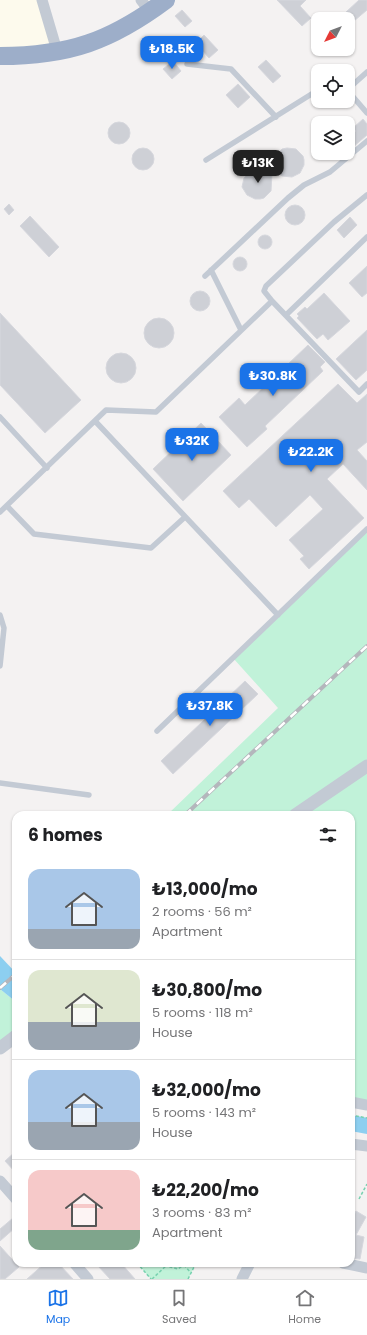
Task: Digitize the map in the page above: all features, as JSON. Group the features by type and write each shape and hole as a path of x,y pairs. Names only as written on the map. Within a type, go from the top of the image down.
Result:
{"highway":[{"path":"0,48 34,47 55,44 106,28 147,4 166,0"},
{"path":"0,56 36,55 94,42 126,28 147,4"}],"street":[{"path":"42,0 55,44"},
{"path":"301,811 367,766"},
{"path":"315,811 367,776"},
{"path":"0,1048 12,1039"},
{"path":"355,1103 367,1105"},
{"path":"355,1144 367,1146"},
{"path":"0,1181 12,1194"},
{"path":"355,1266 367,1268"},
{"path":"78,1267 88,1279"},
{"path":"242,1279 248,1267"}],"lane":[{"path":"187,64 231,69 276,117"},
{"path":"355,83 367,72"},
{"path":"206,160 311,94"},
{"path":"355,98 367,113"},
{"path":"205,276 288,198 304,185 330,172 367,141"},
{"path":"367,195 334,222 266,286 264,291 359,392 367,384"},
{"path":"286,315 367,237"},
{"path":"211,270 241,330"},
{"path":"0,512 106,410 156,412 272,300"},
{"path":"0,417 46,468"},
{"path":"95,421 278,615"},
{"path":"7,506 34,534 152,548 185,517"},
{"path":"157,731 367,529"},
{"path":"0,615 4,628 0,666"},
{"path":"0,784 89,796"}],"path":[{"path":"355,1116 367,1118"},
{"path":"359,1199 367,1184"},
{"path":"140,1267 151,1279 164,1267"},
{"path":"187,1267 191,1273"},
{"path":"188,1279 194,1267"}],"shaded area":[{"path":"0,0 42,0 55,44 34,47 0,48"}],"green space":[{"path":"367,529 367,1105 355,1103 355,811 171,811 278,708 233,658"},
{"path":"0,989 12,999 12,1039 0,1048"},
{"path":"140,1267 194,1267 188,1279 151,1279"}],"water":[{"path":"0,956 12,969 12,999 0,989"}],"building":[{"path":"277,0 306,0 300,6 311,18 302,26"},
{"path":"359,0 367,0 367,10 355,20 355,12 346,12"},
{"path":"182,10 192,21 185,27 175,16"},
{"path":"204,35 218,50 209,58 196,43"},
{"path":"266,60 281,76 273,83 258,67"},
{"path":"173,61 181,71 172,79 163,69"},
{"path":"238,84 250,97 238,108 226,95"},
{"path":"363,119 367,124 367,135 355,145 356,131 355,126"},
{"path":"119,122 127,125 130,133 127,141 119,144 111,141 108,133 111,125"},
{"path":"143,148 151,151 154,159 151,167 143,170 135,167 132,159 135,151"},
{"path":"282,149 296,149 303,156 304,160 304,165 300,173 292,177 282,176 274,170 276,156"},
{"path":"255,169 272,173 271,191 264,198 260,199 255,199 247,195 242,187 244,178"},
{"path":"9,204 14,210 9,215 4,209"},
{"path":"295,205 302,208 305,215 302,222 295,225 288,222 285,215 288,208"},
{"path":"30,216 59,247 49,257 20,226"},
{"path":"350,217 357,225 344,238 337,230"},
{"path":"262,235 268,235 272,239 272,245 268,249 262,249 258,245 258,239"},
{"path":"237,257 243,257 247,261 247,267 243,271 237,271 233,267 233,261"},
{"path":"367,266 367,293 362,297 349,283"},
{"path":"200,291 207,294 210,301 207,308 200,311 193,308 190,301 193,294"},
{"path":"324,293 350,321 328,340 323,334 317,339 297,318 299,316 297,314 305,307 307,309"},
{"path":"0,313 81,400 45,433 0,385"},
{"path":"159,318 170,322 174,333 170,344 159,348 148,344 144,333 148,322"},
{"path":"367,330 367,370 356,380 336,359"},
{"path":"308,345 325,362 320,367 323,371 265,426 267,429 247,447 219,417 239,398 245,405"},
{"path":"121,353 132,357 136,368 132,379 121,383 110,379 106,368 110,357"},
{"path":"338,384 357,403 367,394 367,442 357,450 367,461 367,490 343,464 327,479 364,518 309,569 300,559 304,556 289,540 323,509 310,495 276,527 249,499 239,508 223,491"},
{"path":"201,423 231,455 183,501 153,469"},
{"path":"245,681 258,694 173,774 161,761"},
{"path":"12,1155 12,1169 5,1161"},
{"path":"356,1211 366,1217 356,1235 364,1237 360,1259 355,1258"},
{"path":"12,1219 12,1230 0,1241 0,1229"},
{"path":"0,1246 12,1259 12,1267 19,1267 5,1279 0,1279"},
{"path":"40,1267 62,1267 73,1279 27,1279"},
{"path":"99,1267 124,1267 135,1279 110,1279"}],"waterway":[{"path":"355,1124 367,1126"}],"railway":[{"path":"189,811 367,646"},
{"path":"0,988 12,978"}]}
